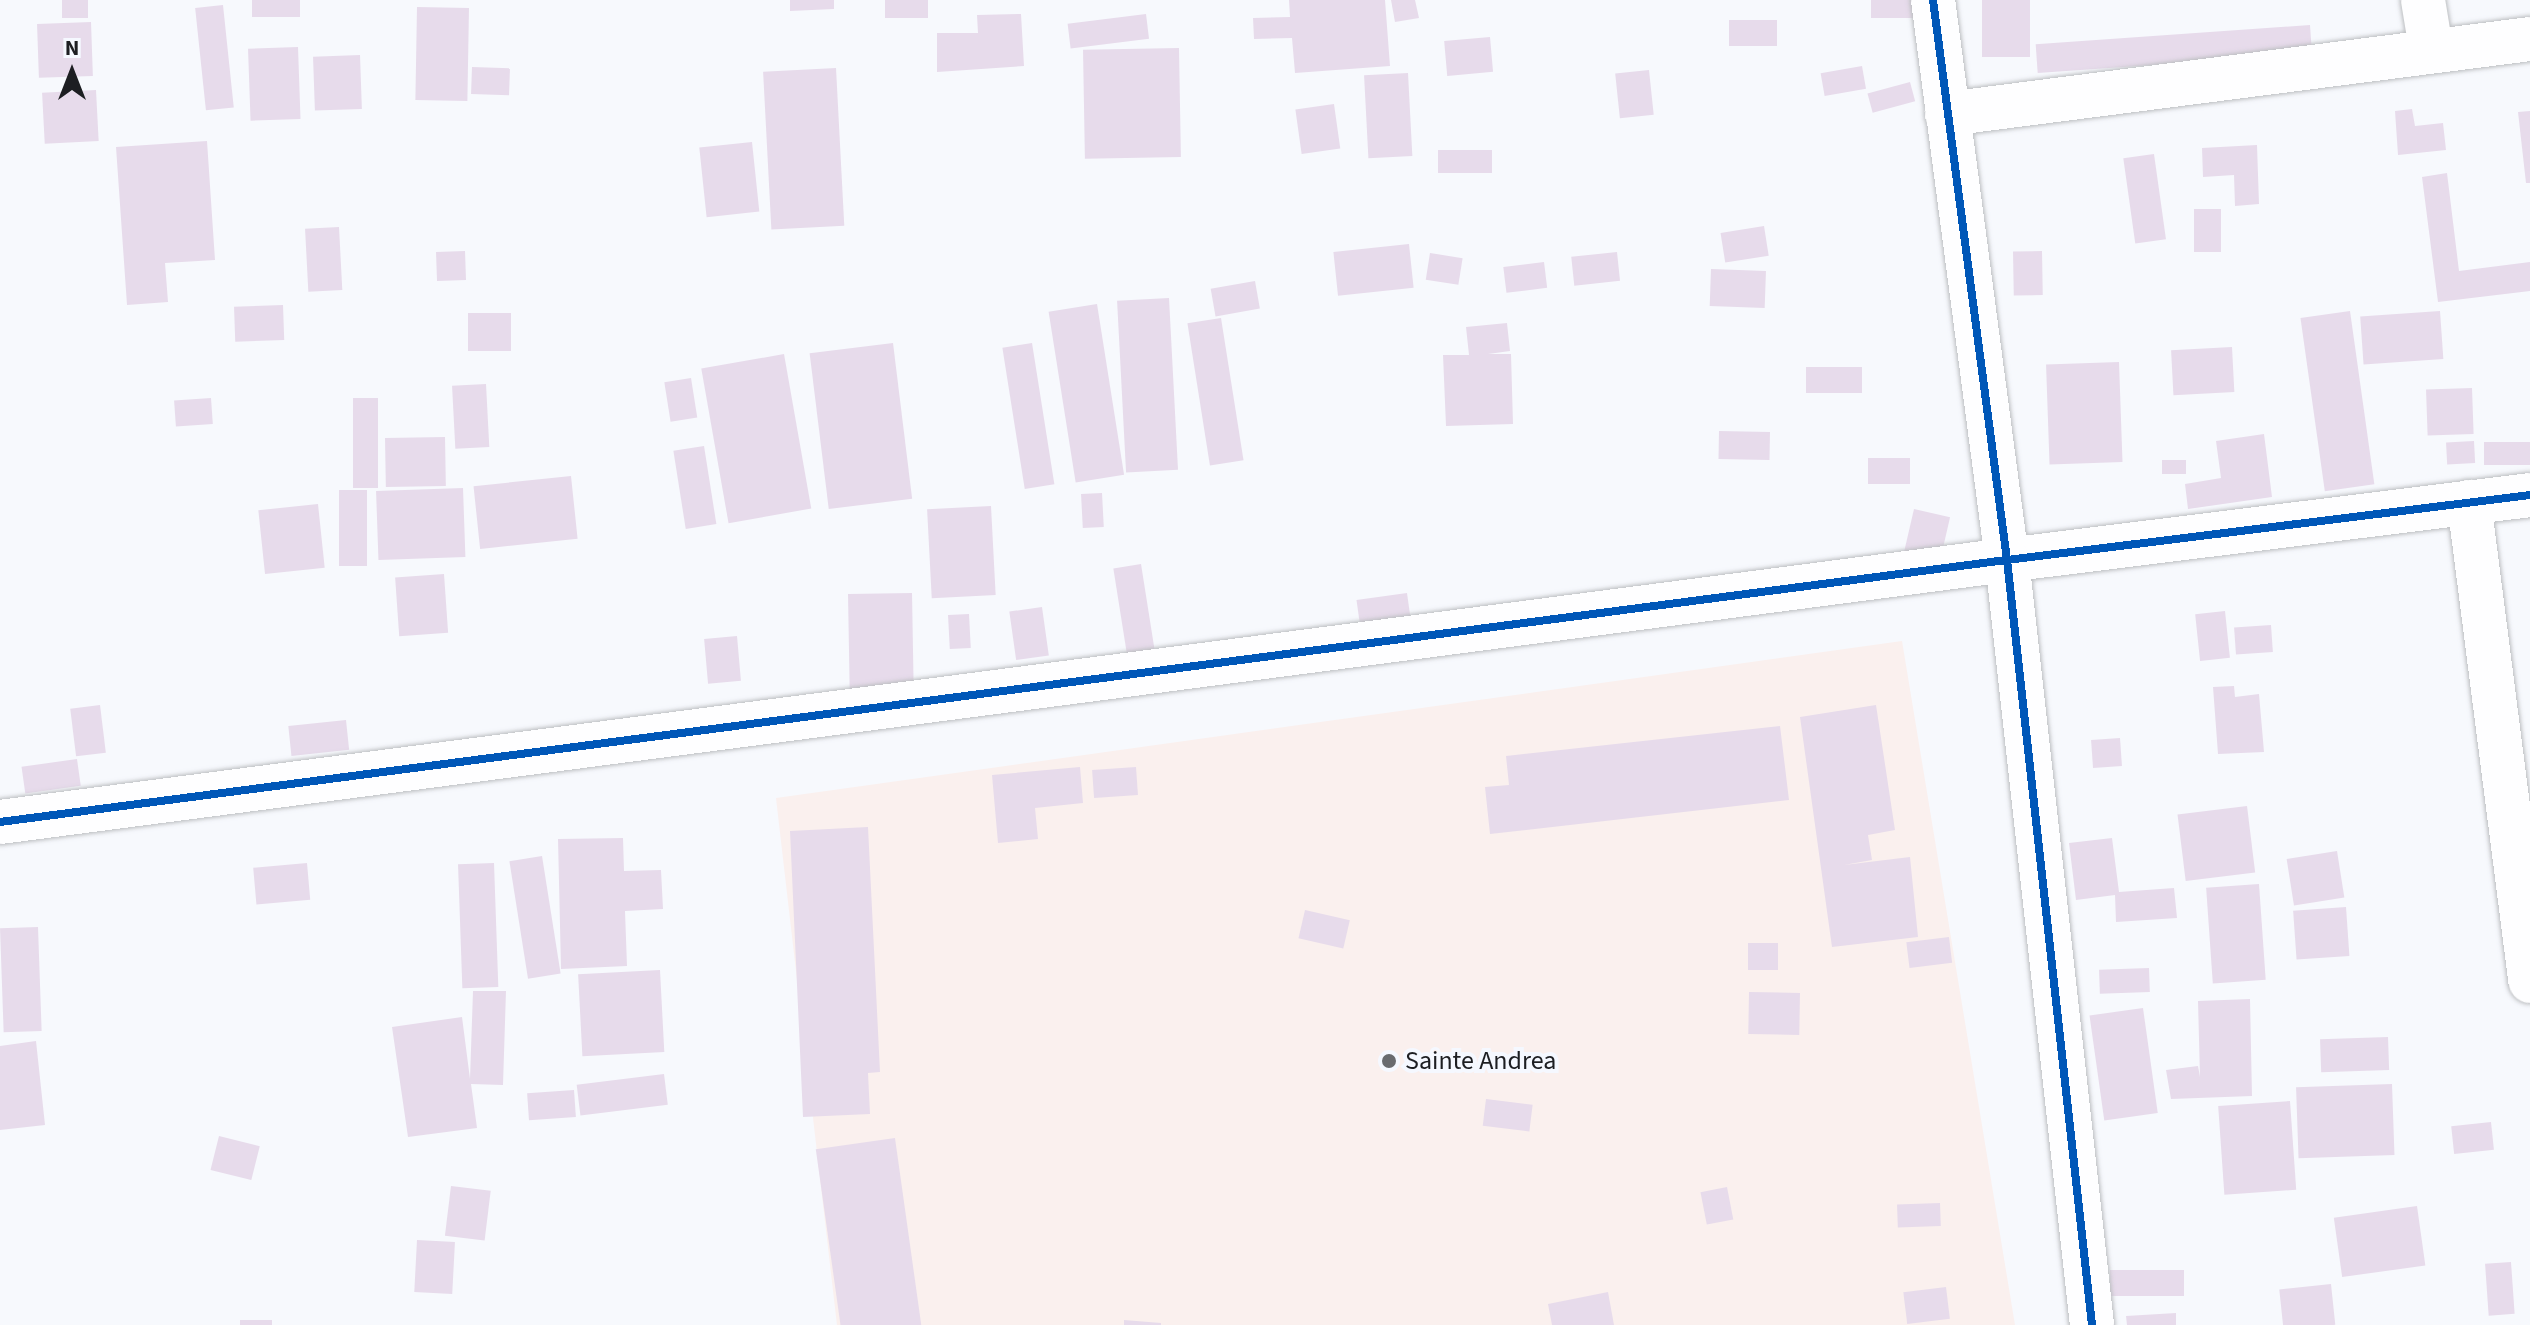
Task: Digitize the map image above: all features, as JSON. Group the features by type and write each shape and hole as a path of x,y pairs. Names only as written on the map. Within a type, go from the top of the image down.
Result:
{"street":[{"path":"1933,0 2007,560 2092,1325"},
{"path":"2423,0 2431,49"},
{"path":"1947,114 2431,49 2530,39"},
{"path":"0,822 2007,560 2530,495"},
{"path":"2469,502 2530,981"}],"shaded area":[{"name":"Sainte Andrea","path":"1902,641 2015,1325 837,1325 776,798"}],"building":[{"path":"62,0 88,0 88,18 62,18"},
{"path":"252,0 300,0 300,17 252,17"},
{"path":"790,0 834,0 834,9 790,11"},
{"path":"885,0 928,0 928,18 885,18"},
{"path":"1289,0 1385,0 1390,66 1295,73 1292,38 1254,39 1253,18 1290,17"},
{"path":"1391,0 1415,0 1419,18 1395,22"},
{"path":"1871,0 1914,0 1914,18 1871,18"},
{"path":"1982,0 2030,0 2030,57 1982,57"},
{"path":"223,5 234,107 206,110 195,8"},
{"path":"417,7 469,8 467,101 415,100"},
{"path":"1021,14 1024,66 937,72 937,33 978,33 977,15"},
{"path":"1146,14 1149,39 1071,48 1068,24"},
{"path":"1729,20 1777,20 1777,46 1729,46"},
{"path":"91,22 93,76 39,78 37,24"},
{"path":"2310,25 2312,54 2038,73 2036,44"},
{"path":"1490,37 1493,72 1447,76 1444,41"},
{"path":"298,47 301,119 251,121 248,49"},
{"path":"1179,48 1181,157 1085,159 1083,50"},
{"path":"360,55 362,109 315,111 313,57"},
{"path":"1862,66 1866,89 1825,96 1821,73"},
{"path":"472,67 510,68 509,95 471,94"},
{"path":"836,68 844,226 771,230 763,72"},
{"path":"1649,70 1654,115 1620,118 1615,74"},
{"path":"1408,73 1412,156 1368,158 1364,75"},
{"path":"1910,82 1915,101 1873,113 1867,93"},
{"path":"96,90 99,141 45,144 42,93"},
{"path":"1334,104 1340,149 1302,154 1295,109"},
{"path":"2412,109 2415,126 2443,123 2446,150 2398,155 2395,111"},
{"path":"2530,111 2530,183 2526,183 2518,112"},
{"path":"207,141 215,260 165,263 168,302 127,305 116,147"},
{"path":"752,142 759,212 707,217 699,148"},
{"path":"2257,145 2259,204 2235,206 2234,175 2203,177 2202,148"},
{"path":"1438,150 1492,150 1492,173 1438,173"},
{"path":"2154,154 2166,239 2135,243 2123,158"},
{"path":"2447,173 2459,271 2530,262 2530,291 2438,302 2422,177"},
{"path":"2194,209 2221,209 2221,252 2194,252"},
{"path":"1764,226 1769,256 1725,263 1721,233"},
{"path":"339,227 342,290 308,292 305,229"},
{"path":"1409,244 1414,288 1338,296 1333,252"},
{"path":"465,251 466,280 437,281 436,252"},
{"path":"2042,251 2043,295 2014,295 2013,252"},
{"path":"1617,252 1620,281 1574,286 1571,257"},
{"path":"1430,253 1463,258 1458,285 1426,280"},
{"path":"1544,262 1547,288 1506,293 1503,267"},
{"path":"1711,269 1766,271 1765,308 1710,306"},
{"path":"1255,281 1260,309 1216,316 1211,289"},
{"path":"1169,298 1178,470 1126,472 1117,301"},
{"path":"1097,304 1124,475 1076,483 1049,312"},
{"path":"283,305 284,340 235,342 234,307"},
{"path":"2350,311 2374,484 2325,491 2300,318"},
{"path":"2440,311 2443,359 2364,364 2360,317"},
{"path":"468,313 511,313 511,351 468,351"},
{"path":"1221,318 1244,460 1210,466 1187,323"},
{"path":"1507,323 1510,351 1488,354 1511,354 1513,424 1446,426 1443,355 1469,355 1466,327"},
{"path":"893,343 912,499 829,509 810,353"},
{"path":"1032,343 1054,484 1025,489 1002,348"},
{"path":"2232,347 2234,392 2173,395 2171,350"},
{"path":"784,354 811,509 729,523 701,369"},
{"path":"2119,362 2122,462 2050,464 2046,365"},
{"path":"1806,367 1862,367 1862,393 1806,393"},
{"path":"691,378 697,418 671,422 664,382"},
{"path":"486,384 489,447 455,449 452,386"},
{"path":"2472,388 2474,434 2428,436 2426,390"},
{"path":"211,398 213,424 176,427 174,401"},
{"path":"353,398 378,398 378,488 353,488"},
{"path":"1719,431 1770,432 1770,460 1719,459"},
{"path":"2264,434 2272,497 2188,509 2185,484 2221,478 2216,441"},
{"path":"445,437 446,486 386,487 385,438"},
{"path":"2474,441 2475,463 2447,464 2446,442"},
{"path":"2484,442 2530,442 2530,465 2484,465"},
{"path":"704,446 716,524 686,529 673,451"},
{"path":"1868,458 1910,458 1910,484 1868,484"},
{"path":"2162,460 2186,460 2186,474 2162,474"},
{"path":"571,476 578,539 480,549 474,486"},
{"path":"463,488 465,557 378,560 376,491"},
{"path":"339,490 367,490 367,566 339,566"},
{"path":"1102,493 1104,527 1083,528 1081,494"},
{"path":"318,504 325,568 265,574 258,510"},
{"path":"991,506 996,595 932,598 927,509"},
{"path":"1914,509 1950,517 1940,561 1904,553"},
{"path":"1141,564 1155,654 1128,658 1113,568"},
{"path":"444,574 448,633 399,636 395,577"},
{"path":"912,593 914,691 850,692 848,594"},
{"path":"1407,593 1411,622 1361,629 1356,600"},
{"path":"1042,607 1049,656 1016,660 1009,612"},
{"path":"2225,611 2230,658 2200,661 2195,614"},
{"path":"969,614 971,648 950,649 948,615"},
{"path":"2271,625 2273,652 2236,655 2234,628"},
{"path":"737,636 741,681 708,684 704,639"},
{"path":"2234,686 2235,697 2259,694 2264,752 2218,754 2213,687"},
{"path":"100,705 106,753 76,756 70,709"},
{"path":"1876,705 1895,830 1868,835 1872,860 1844,865 1910,857 1918,937 1832,947 1800,717"},
{"path":"346,720 349,750 291,756 288,726"},
{"path":"1780,726 1789,800 1490,834 1485,787 1509,785 1506,756"},
{"path":"2120,738 2122,766 2093,768 2091,740"},
{"path":"77,759 81,786 25,794 22,767"},
{"path":"1080,767 1083,803 1035,808 1038,839 998,843 992,775"},
{"path":"1136,767 1138,795 1094,798 1092,770"},
{"path":"2247,806 2255,873 2186,881 2178,815"},
{"path":"868,827 880,1072 868,1073 870,1114 803,1117 790,831"},
{"path":"623,838 624,871 661,870 663,909 625,911 627,966 561,969 558,839"},
{"path":"2112,838 2119,892 2174,888 2177,918 2116,922 2115,895 2076,900 2069,843"},
{"path":"2337,851 2344,897 2294,905 2287,859"},
{"path":"542,856 561,974 528,979 509,861"},
{"path":"307,863 310,900 256,905 253,868"},
{"path":"494,863 498,987 462,988 458,864"},
{"path":"2259,884 2266,980 2213,983 2206,888"},
{"path":"2346,907 2349,956 2297,960 2293,911"},
{"path":"1305,910 1350,920 1343,949 1298,938"},
{"path":"38,927 42,1031 4,1032 0,928"},
{"path":"1949,937 1952,963 1909,968 1906,942"},
{"path":"1748,943 1778,943 1778,970 1748,970"},
{"path":"2149,968 2150,992 2100,994 2099,970"},
{"path":"660,970 664,1052 582,1056 578,974"},
{"path":"473,991 506,991 503,1085 471,1084 477,1128 408,1137 392,1027 462,1017 470,1079"},
{"path":"1749,992 1800,993 1799,1035 1748,1034"},
{"path":"2250,999 2252,1096 2171,1099 2166,1070 2198,1066 2200,1077 2198,1001"},
{"path":"2143,1008 2158,1113 2104,1120 2090,1016"},
{"path":"2388,1037 2389,1070 2321,1072 2320,1039"},
{"path":"36,1041 45,1125 0,1130 0,1046"},
{"path":"664,1074 668,1105 580,1115 577,1085"},
{"path":"2392,1084 2394,1155 2299,1158 2296,1087"},
{"path":"574,1090 576,1117 529,1120 527,1093"},
{"path":"1486,1099 1533,1105 1529,1132 1483,1126"},
{"path":"2290,1101 2296,1190 2224,1195 2218,1106"},
{"path":"2491,1122 2494,1150 2454,1154 2451,1126"},
{"path":"219,1136 260,1146 251,1180 211,1170"},
{"path":"895,1138 921,1325 840,1325 816,1149"},
{"path":"451,1186 491,1191 485,1241 445,1236"},
{"path":"1727,1187 1733,1219 1707,1225 1700,1192"},
{"path":"1940,1203 1941,1226 1898,1227 1897,1205"},
{"path":"2417,1206 2425,1265 2342,1277 2334,1218"},
{"path":"417,1240 455,1242 452,1294 414,1292"},
{"path":"2511,1262 2515,1314 2489,1316 2485,1264"},
{"path":"2110,1270 2184,1270 2184,1296 2110,1296"},
{"path":"2331,1284 2335,1325 2283,1325 2279,1289"},
{"path":"1946,1287 1950,1319 1907,1324 1903,1292"},
{"path":"1608,1292 1614,1325 1552,1325 1548,1304"},
{"path":"2176,1313 2176,1325 2127,1325 2126,1316"},
{"path":"240,1320 272,1320 272,1325 240,1325"},
{"path":"1124,1320 1161,1323 1161,1325 1124,1325"}],"cycle path":[{"path":"1933,0 2007,560 2530,495"},
{"path":"0,822 2007,560 2092,1325"}],"place":[{"name":"Sainte Andrea","path":"1389,1061"}]}
